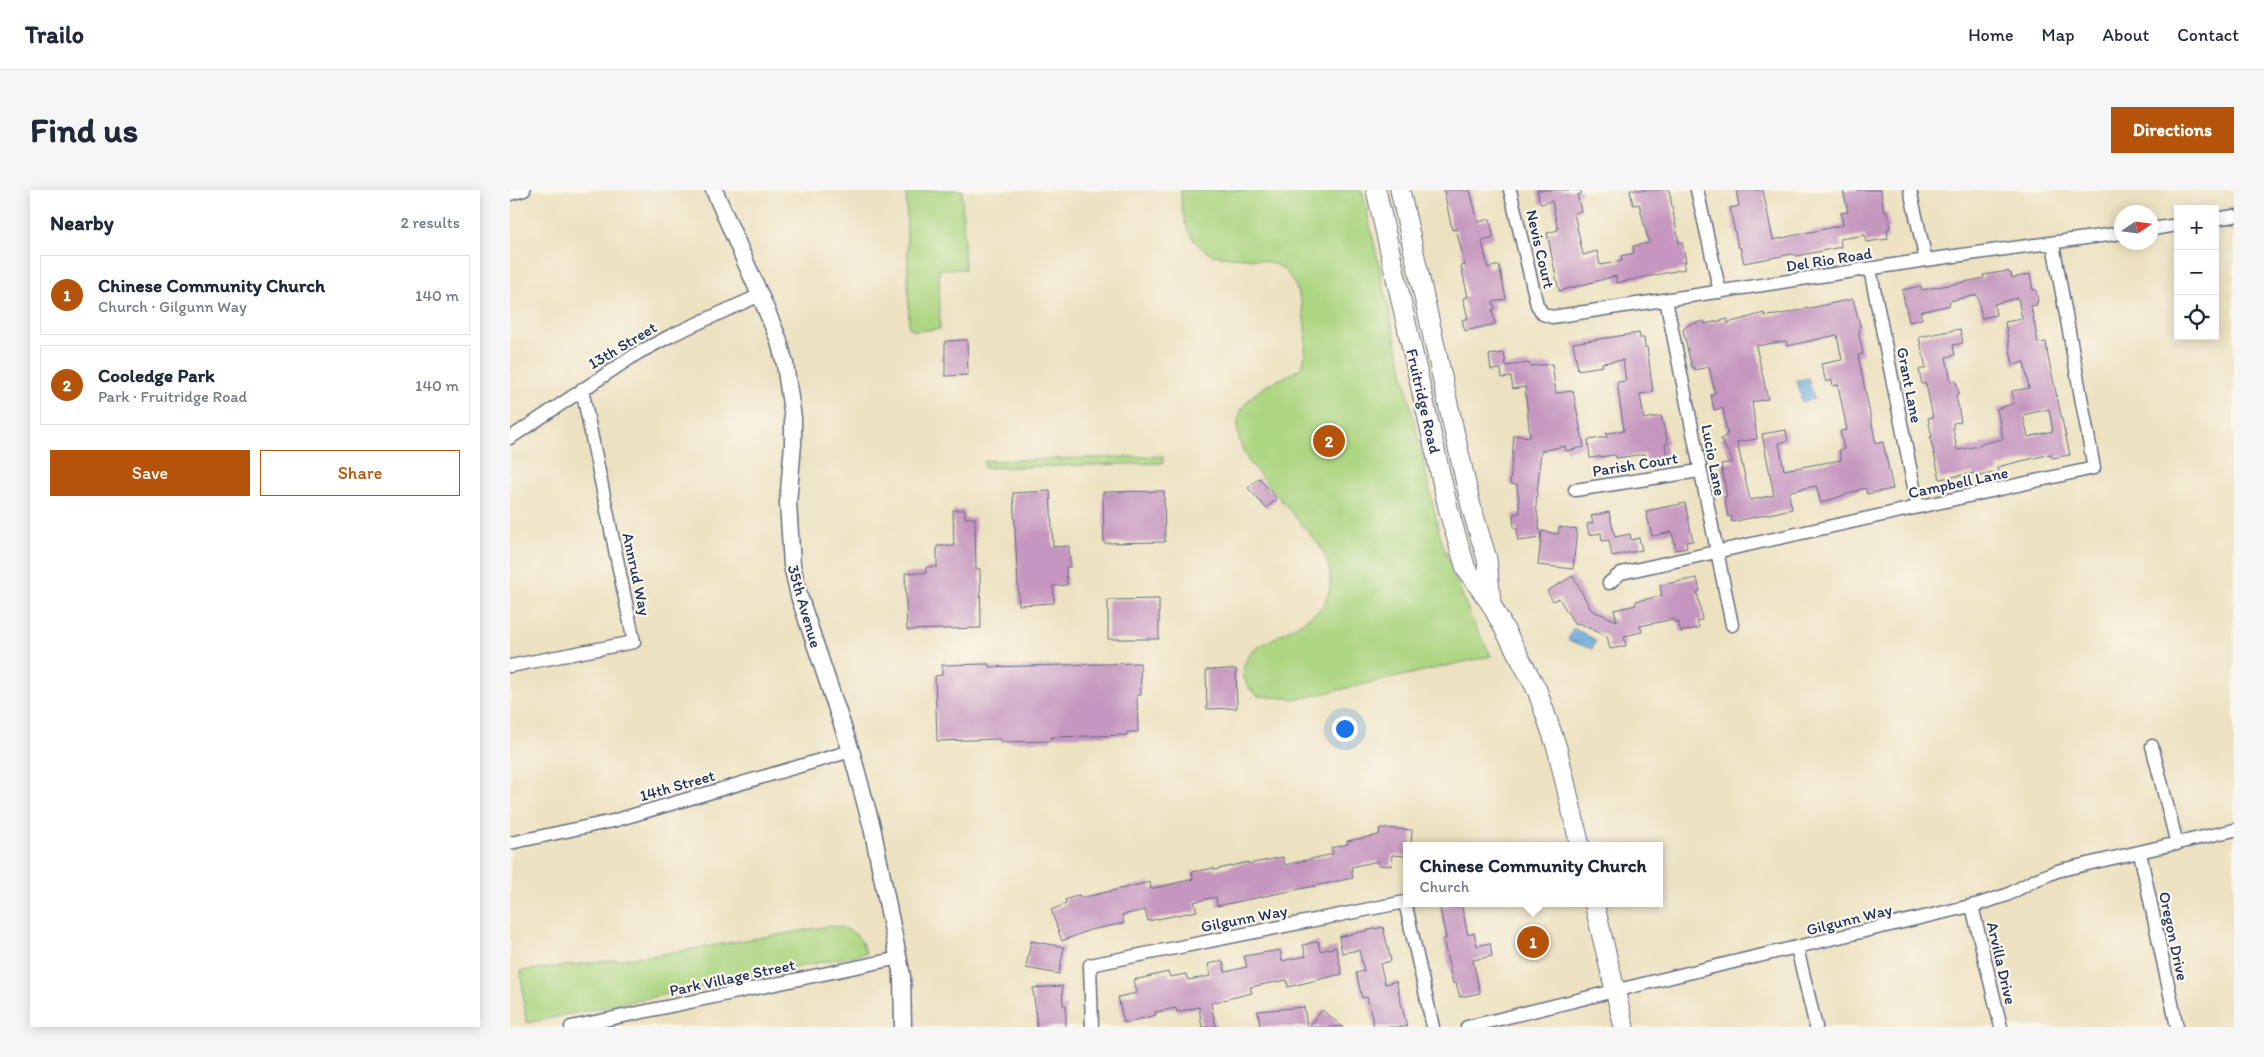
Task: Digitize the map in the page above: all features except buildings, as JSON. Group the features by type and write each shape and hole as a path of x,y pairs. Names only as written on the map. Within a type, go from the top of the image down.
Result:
{"main road":[{"name":"Fruitridge Road","path":"1376,190 1449,512 1466,569 1492,604 1537,690 1557,748 1579,842"},
{"name":"Fruitridge Road","path":"1400,190 1471,506 1486,558 1492,604"},
{"path":"1595,907 1624,1027"}],"street":[{"path":"510,194 524,190"},
{"name":"35th Avenue","path":"714,190 778,338 790,390 793,444 788,503 792,565 799,596 851,751 872,827 902,976 903,1027"},
{"name":"Nevis Court","path":"1510,190 1535,298 1543,314"},
{"path":"1697,190 1720,292"},
{"path":"1910,190 1926,260"},
{"path":"2219,218 2234,216"},
{"path":"2159,228 2174,226"},
{"name":"Del Rio Road","path":"1543,314 1552,317 1926,260 2114,234"},
{"name":"Campbell Lane","path":"1609,583 1621,573 2094,468 2053,244"},
{"name":"Grant Lane","path":"1870,269 1918,507"},
{"name":"13th Street","path":"510,438 638,352 760,295"},
{"name":"Lucio Lane","path":"1666,300 1699,471 1732,625"},
{"name":"Annrud Way","path":"510,666 634,642 582,389"},
{"name":"Parish Court","path":"1575,490 1699,471"},
{"path":"2152,746 2177,844"},
{"name":"14th Street","path":"510,843 613,821 851,751"},
{"name":"Gilgunn Way","path":"1467,1027 1972,906 2007,895 2057,871 2234,830"},
{"name":"Oregon Drive","path":"2140,853 2177,1027"},
{"name":"Gilgunn Way","path":"1092,1027 1090,965 1403,902"},
{"name":"Arvilla Drive","path":"1972,906 2000,1027"},
{"name":"Gilgunn Way","path":"1406,907 1434,1027"},
{"path":"1797,948 1816,1027"},
{"name":"Park Village Street","path":"571,1027 899,958"}],"green space":[{"path":"906,190 962,190 965,269 939,269 940,329 915,331 909,327"},
{"path":"1181,190 1362,190 1441,540 1472,620 1491,656 1298,699 1258,696 1248,687 1243,676 1244,666 1248,657 1255,649 1312,616 1324,604 1329,589 1330,574 1323,551 1249,462 1239,438 1239,417 1250,399 1271,383 1302,367 1305,343 1303,313 1295,285 1280,267 1265,261 1212,255 1197,243 1191,236 1184,219"},
{"path":"1163,456 1163,463 984,468 984,461"},
{"path":"830,926 853,932 861,940 866,953 526,1023 521,971 657,955"}],"water":[{"path":"1808,378 1814,399 1802,402 1797,380"},
{"path":"1573,628 1596,640 1592,649 1568,640"}],"place":[{"name":"Cooledge Park","path":"1329,441"},
{"name":"Chinese Community Church","path":"1533,942"}]}
